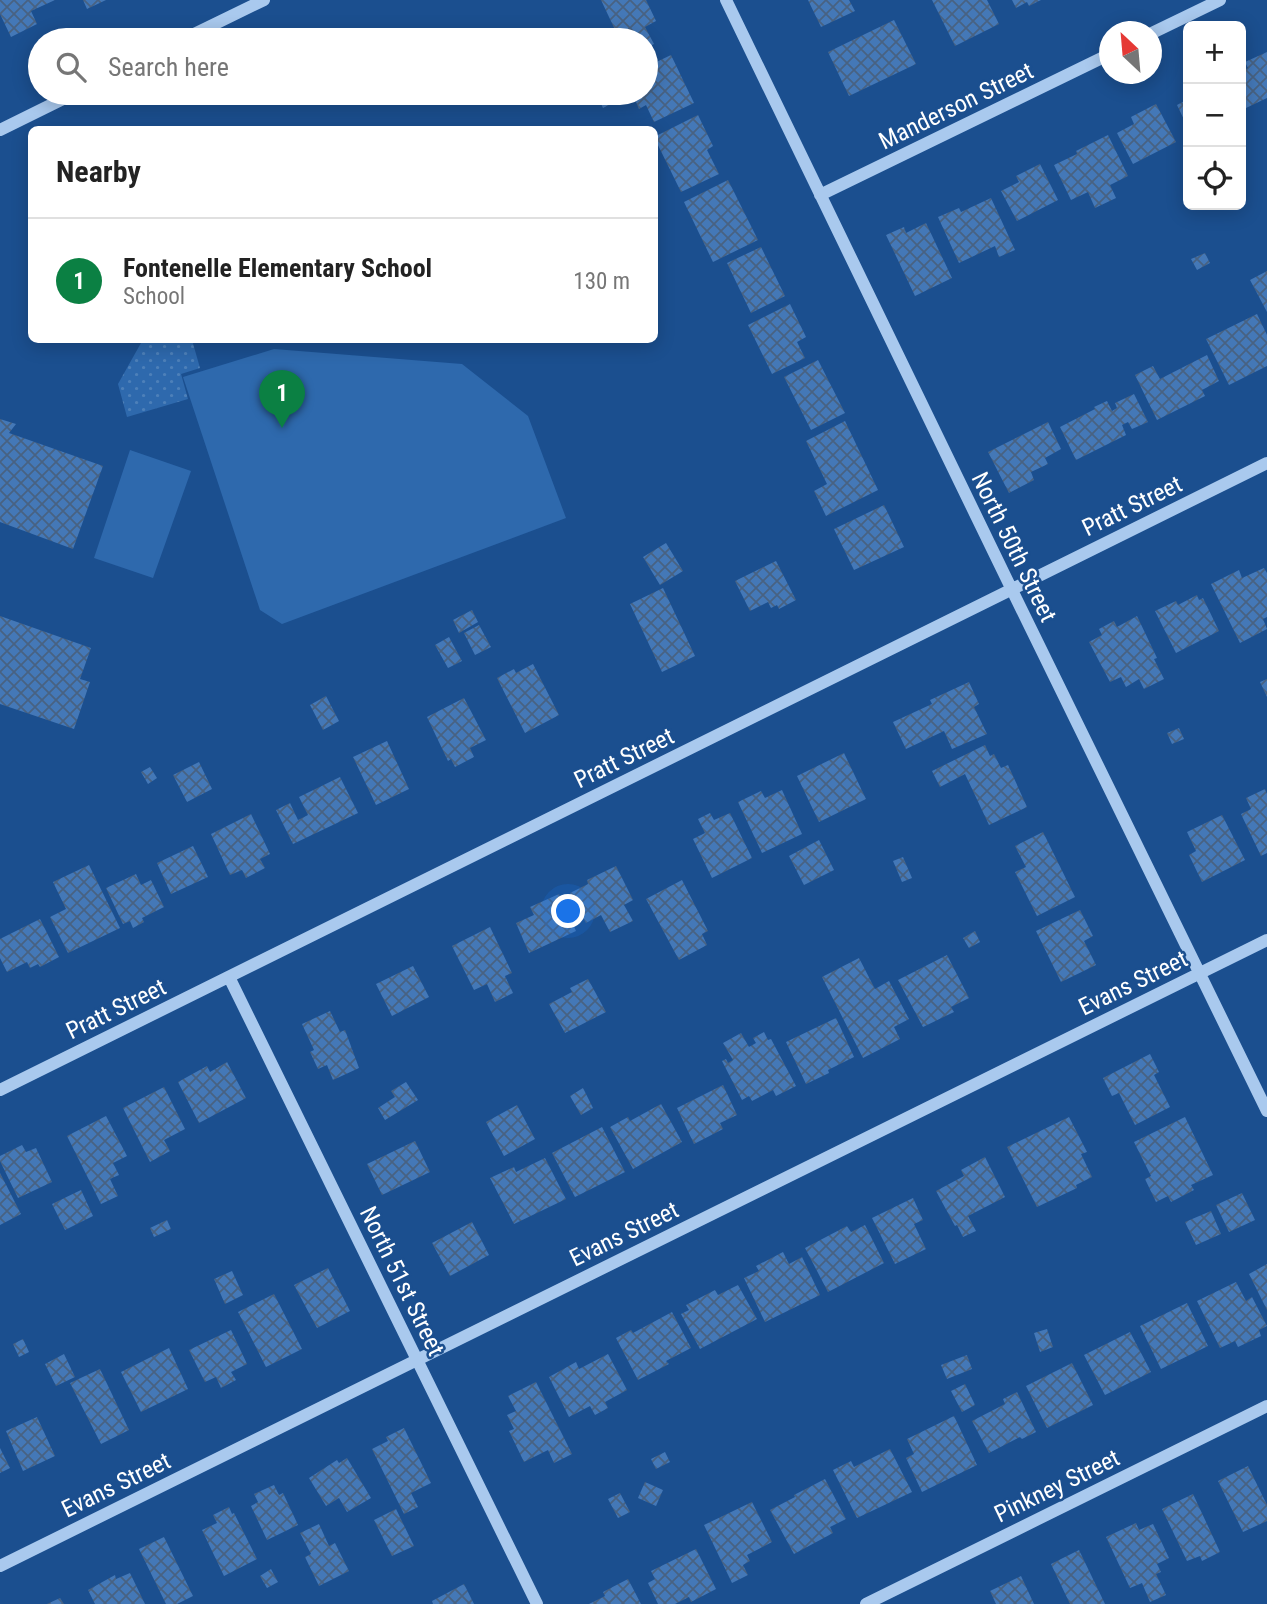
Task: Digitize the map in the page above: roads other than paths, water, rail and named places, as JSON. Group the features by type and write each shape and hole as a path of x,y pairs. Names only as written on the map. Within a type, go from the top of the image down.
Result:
{"street":[{"path":"207,28 264,0"},
{"name":"North 50th Street","path":"726,0 1267,1111"},
{"path":"1162,28 1220,0"},
{"name":"Manderson Street","path":"820,195 1099,59"},
{"path":"0,130 51,105"},
{"name":"Pratt Street","path":"0,1090 1267,463"},
{"name":"Evans Street","path":"0,1566 1267,940"},
{"name":"North 51st Street","path":"229,976 537,1604"},
{"name":"Pinkney Street","path":"866,1604 1267,1406"}],"place":[{"name":"Fontenelle Elementary School","path":"282,428"}]}
